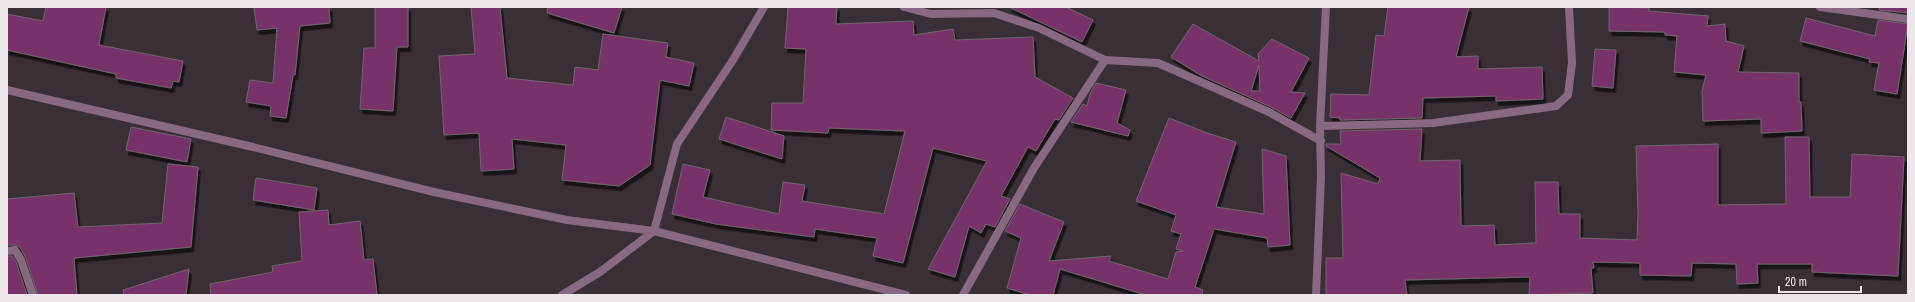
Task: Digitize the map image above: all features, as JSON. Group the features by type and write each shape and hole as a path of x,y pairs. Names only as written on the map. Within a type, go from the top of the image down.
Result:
{"street":[{"path":"562,295 600,272 654,231 677,144 733,60 764,7"},
{"path":"904,7 931,14 994,13 1039,28 1105,60 1158,63 1269,112 1321,141"},
{"path":"1316,295 1321,141 1320,126 1326,7"},
{"path":"1320,126 1433,123 1556,106 1568,95 1572,64 1569,7"},
{"path":"1820,7 1908,19"},
{"path":"963,295 1034,168 1105,60"},
{"path":"7,90 253,147 434,192 567,220 654,231 906,295"},
{"path":"7,250 15,250 21,260 33,295"}],"building":[{"path":"46,7 106,7 99,45 183,61 179,82 173,81 171,88 116,78 116,74 7,50 7,14 43,21"},
{"path":"254,7 329,7 330,23 300,26 295,75 293,75 286,118 270,116 271,106 246,102 250,80 273,83 277,28 257,30"},
{"path":"375,7 408,7 408,47 397,47 393,111 360,109 364,48 375,48"},
{"path":"471,7 500,7 507,78 573,85 575,67 598,70 603,34 668,43 666,57 694,63 689,86 660,80 650,165 619,186 562,180 566,145 512,139 514,169 481,171 479,133 444,135 439,56 475,54"},
{"path":"548,7 622,7 614,33 547,13"},
{"path":"788,7 837,7 836,24 913,21 914,35 953,29 955,40 1033,37 1035,77 1073,98 1059,120 1055,119 1036,151 1028,147 1001,196 1010,199 995,227 986,224 981,233 969,226 955,277 928,269 987,161 933,148 903,263 873,256 877,238 815,229 814,237 716,224 672,214 683,164 710,170 703,197 779,214 783,182 805,185 802,201 884,214 905,131 829,128 828,133 771,130 772,103 803,103 806,49 785,48"},
{"path":"1009,7 1066,7 1093,20 1082,42"},
{"path":"1388,7 1469,7 1456,57 1478,56 1478,69 1542,67 1543,99 1496,101 1496,96 1423,98 1422,118 1340,120 1340,118 1330,117 1331,94 1369,95 1376,35 1384,36"},
{"path":"1609,7 1649,8 1649,11 1708,16 1707,26 1725,24 1726,41 1744,46 1738,72 1799,73 1799,102 1801,102 1802,131 1761,133 1761,119 1703,121 1702,91 1706,75 1674,72 1677,36 1665,35 1665,32 1609,31"},
{"path":"1880,7 1908,7 1908,13 1879,10"},
{"path":"1806,18 1875,36 1878,20 1908,24 1897,94 1874,90 1879,63 1869,62 1870,59 1800,41"},
{"path":"1193,24 1259,61 1258,54 1272,39 1309,58 1291,92 1305,93 1291,118 1271,107 1200,75 1171,57","holes":["1259,65 1260,91 1251,91"]},
{"path":"1595,49 1616,50 1613,88 1592,86"},
{"path":"1096,83 1126,90 1117,123 1130,130 1128,136 1071,122 1083,104 1087,106 1090,94"},
{"path":"726,117 784,136 782,159 719,139"},
{"path":"1169,118 1207,133 1236,142 1216,207 1264,214 1262,149 1286,156 1290,245 1268,247 1267,238 1214,229 1195,287 1203,290 1202,295 1146,295 1060,269 1053,295 1030,295 1007,288 1021,238 1005,231 1020,204 1064,222 1049,261 1111,256 1109,261 1168,279 1176,252 1183,251 1176,249 1181,234 1171,231 1176,215 1136,201"},
{"path":"131,127 191,139 187,162 126,150"},
{"path":"1422,129 1420,161 1460,160 1461,226 1494,225 1495,245 1536,243 1535,182 1558,182 1559,214 1580,214 1580,238 1637,240 1638,215 1636,146 1718,144 1718,205 1786,204 1785,137 1809,137 1810,197 1850,197 1852,154 1904,157 1898,276 1812,272 1812,264 1757,264 1758,283 1737,284 1736,264 1692,263 1691,276 1640,275 1640,263 1593,262 1594,268 1591,268 1593,293 1529,295 1530,277 1405,280 1407,295 1326,295 1326,258 1343,258 1341,173 1378,184 1380,178 1326,146 1326,144 1341,144 1340,131"},
{"path":"168,164 198,167 191,247 74,258 77,295 38,295 26,258 20,247 15,245 7,245 7,199 74,193 78,227 162,223"},
{"path":"256,178 317,188 314,210 253,200"},
{"path":"328,210 329,225 360,221 364,260 373,259 377,295 211,295 210,284 273,272 272,266 302,261 299,212"},
{"path":"7,256 12,256 16,262 27,295 7,295"},
{"path":"189,269 186,295 124,295 123,290"}]}
